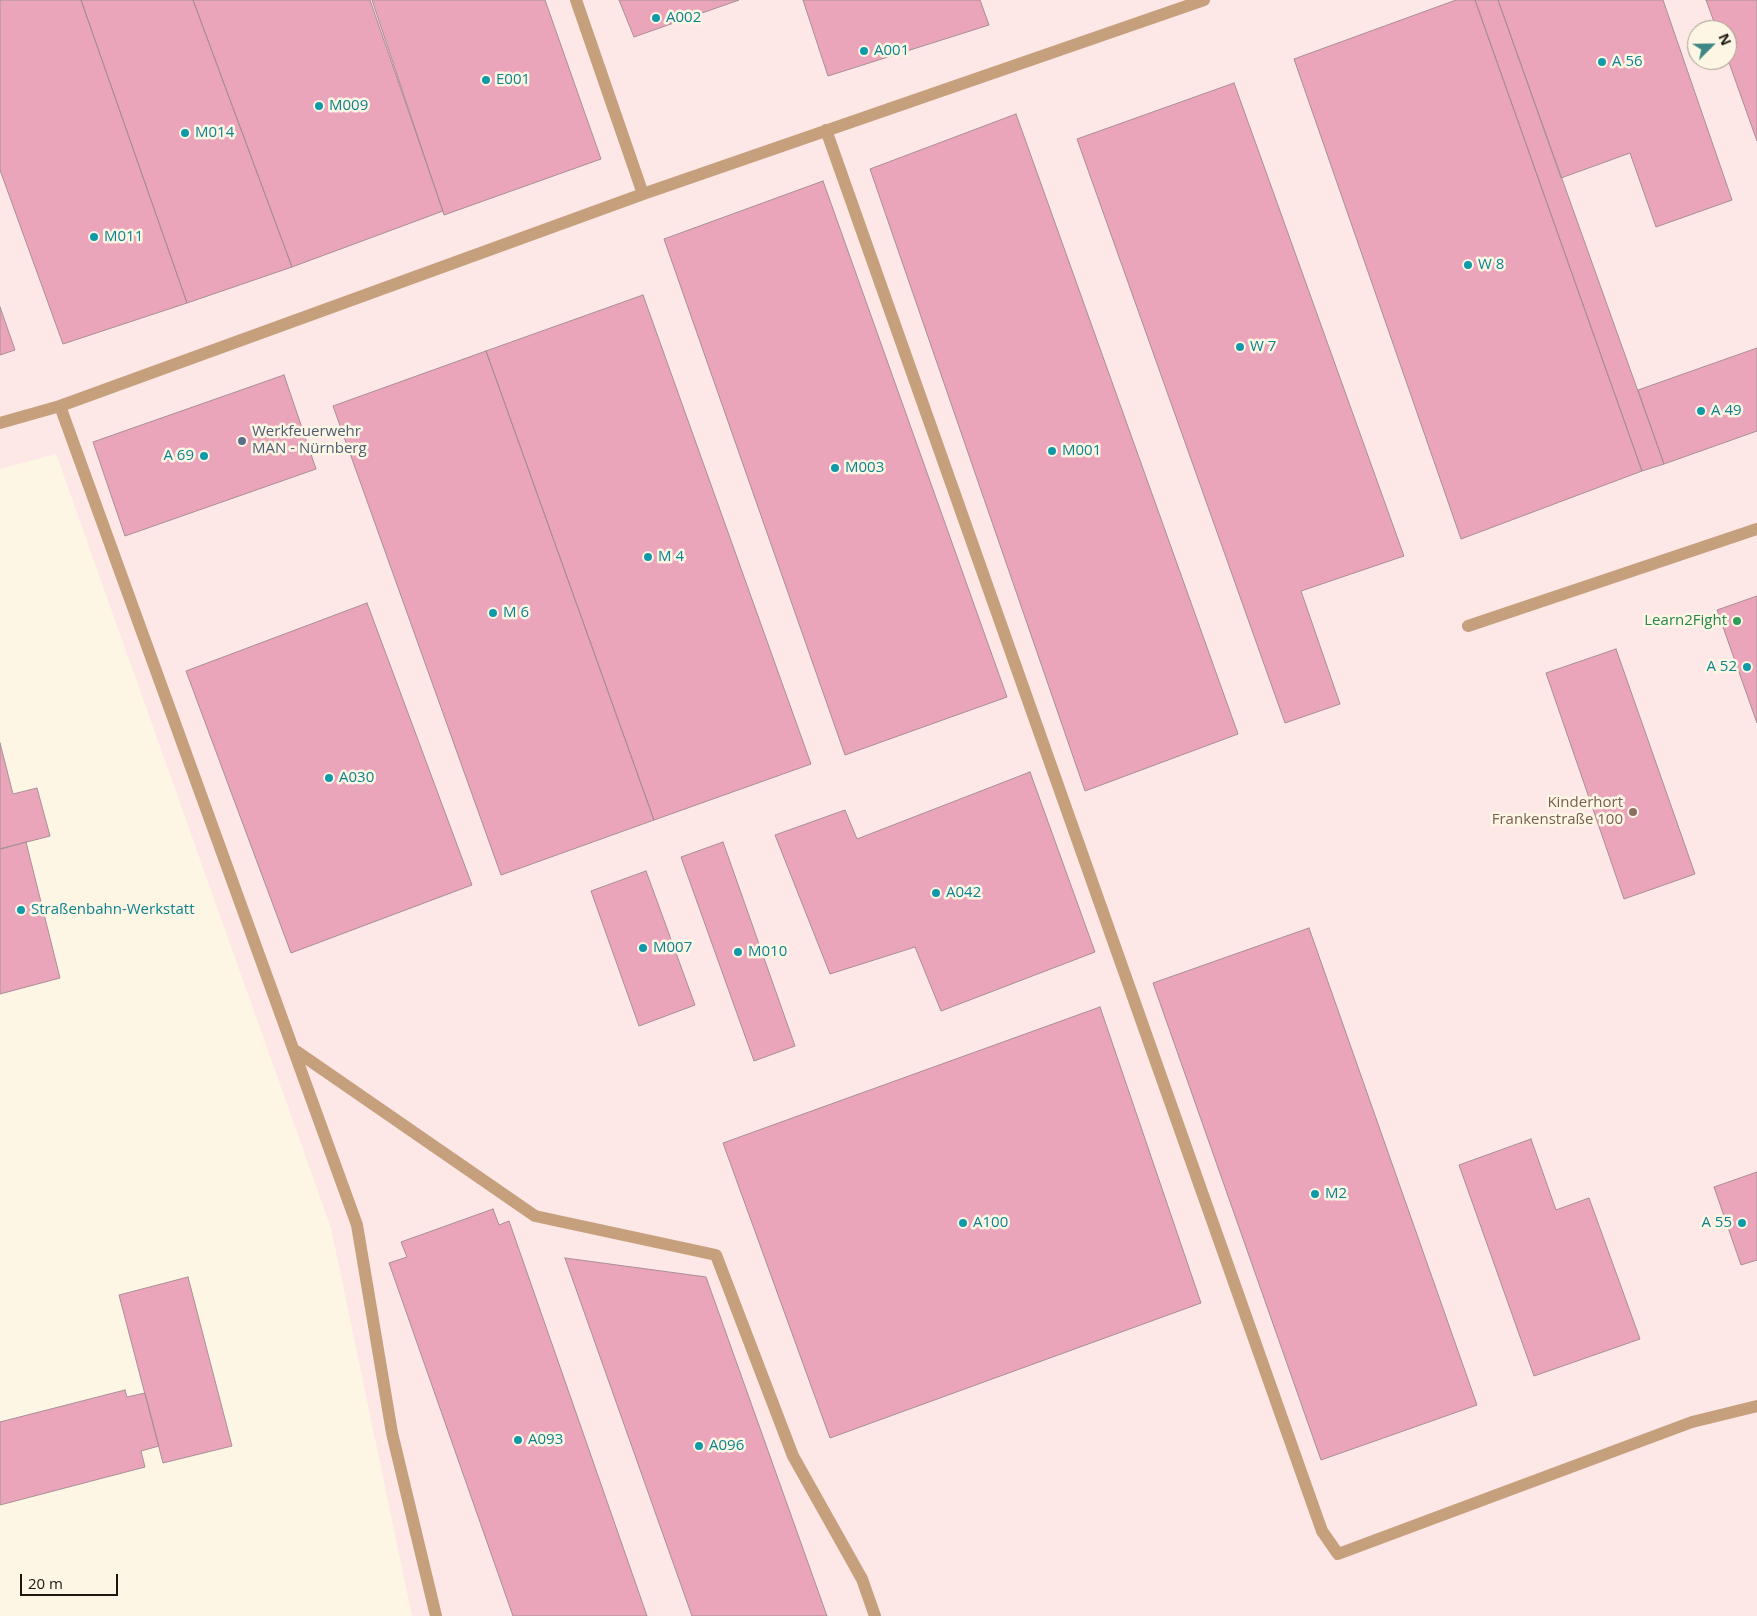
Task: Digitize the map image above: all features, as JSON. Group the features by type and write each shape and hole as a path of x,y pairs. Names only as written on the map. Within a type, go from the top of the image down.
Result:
{"lane":[{"path":"576,0 643,194"},
{"path":"0,423 60,406 643,194 1204,0"},
{"path":"826,130 1315,1512 1327,1539 1338,1554 1692,1422 1757,1406"},
{"path":"60,406 296,1051 357,1224 392,1433 436,1616"},
{"path":"1468,626 1757,529"},
{"path":"296,1051 535,1216 716,1256 792,1456 862,1579 875,1616"}],"shaded area":[{"path":"0,0 1757,0 1757,1616 412,1616 331,1228 56,454 0,469"}],"building":[{"name":"M011","path":"0,0 81,0 187,303 63,344 0,170"},
{"name":"M014","path":"81,0 193,0 292,267 187,303"},
{"name":"M009","path":"193,0 370,0 443,211 292,267"},
{"name":"E001","path":"372,0 545,0 601,159 444,215"},
{"name":"A002","path":"619,0 739,0 634,37"},
{"name":"A001","path":"803,0 980,0 989,25 828,76"},
{"name":"W 8","path":"1456,0 1475,0 1642,471 1461,539 1294,59"},
{"path":"1475,0 1498,0 1664,464 1642,471"},
{"name":"A 56","path":"1498,0 1663,0 1732,200 1656,227 1630,153 1561,178"},
{"path":"1706,0 1757,0 1757,141 1732,70 1737,70 1737,20 1713,20"},
{"name":"W 7","path":"1234,83 1404,556 1301,591 1340,704 1285,723 1077,139"},
{"name":"M001","path":"1016,114 1238,734 1085,791 870,169"},
{"name":"M003","path":"823,181 1007,697 845,755 664,239"},
{"name":"M 4","path":"643,295 811,764 654,820 486,351"},
{"path":"0,307 15,350 0,355"},
{"name":"A 49","path":"1757,348 1757,431 1664,464 1638,390"},
{"name":"M 6","path":"486,351 654,820 501,875 333,406"},
{"name":"A 69","path":"284,375 316,469 125,536 93,442"},
{"name":"A 52","path":"1757,596 1757,723 1717,610"},
{"name":"A030","path":"367,603 472,885 291,953 186,671"},
{"path":"1616,649 1695,874 1624,899 1546,673"},
{"path":"0,743 13,794 37,788 50,836 0,849"},
{"name":"A042","path":"1030,772 1095,952 941,1011 915,947 830,974 775,835 845,810 857,839"},
{"name":"Straßenbahn-Werkstatt","path":"26,842 60,978 0,994 0,849"},
{"name":"M010","path":"723,842 795,1046 754,1061 681,857"},
{"name":"M007","path":"646,871 695,1005 639,1026 591,891"},
{"name":"M2","path":"1309,928 1477,1405 1321,1460 1153,983"},
{"name":"A100","path":"1100,1007 1201,1303 830,1438 723,1143"},
{"path":"1531,1139 1556,1210 1589,1198 1640,1339 1534,1376 1459,1165"},
{"name":"A 55","path":"1757,1172 1757,1260 1741,1265 1714,1187"},
{"name":"A093","path":"493,1209 499,1225 509,1221 647,1616 513,1616 389,1263 407,1257 401,1242"},
{"name":"A096","path":"565,1258 706,1277 827,1616 692,1616"},
{"path":"188,1277 232,1446 163,1463 119,1295"},
{"path":"125,1390 127,1397 145,1393 159,1446 141,1451 145,1467 0,1505 0,1422"}],"place":[{"name":"A002","path":"656,18"},
{"name":"A001","path":"864,51"},
{"name":"A 56","path":"1602,62"},
{"name":"E001","path":"486,80"},
{"name":"M009","path":"319,106"},
{"name":"M014","path":"185,133"},
{"name":"M011","path":"94,237"},
{"name":"W 8","path":"1468,265"},
{"name":"W 7","path":"1240,347"},
{"name":"A 49","path":"1701,411"},
{"name":"Werkfeuerwehr MAN - Nürnberg","path":"242,441"},
{"name":"M001","path":"1052,451"},
{"name":"A 69","path":"204,456"},
{"name":"M003","path":"835,468"},
{"name":"M 4","path":"648,557"},
{"name":"M 6","path":"493,613"},
{"name":"Learn2Fight","path":"1737,621"},
{"name":"A 52","path":"1747,667"},
{"name":"A030","path":"329,778"},
{"name":"Kinderhort Frankenstraße 100","path":"1633,812"},
{"name":"A042","path":"936,893"},
{"name":"Straßenbahn-Werkstatt","path":"21,910"},
{"name":"M007","path":"643,948"},
{"name":"M010","path":"738,952"},
{"name":"M2","path":"1315,1194"},
{"name":"A100","path":"963,1223"},
{"name":"A 55","path":"1742,1223"},
{"name":"A093","path":"518,1440"},
{"name":"A096","path":"699,1446"}]}
